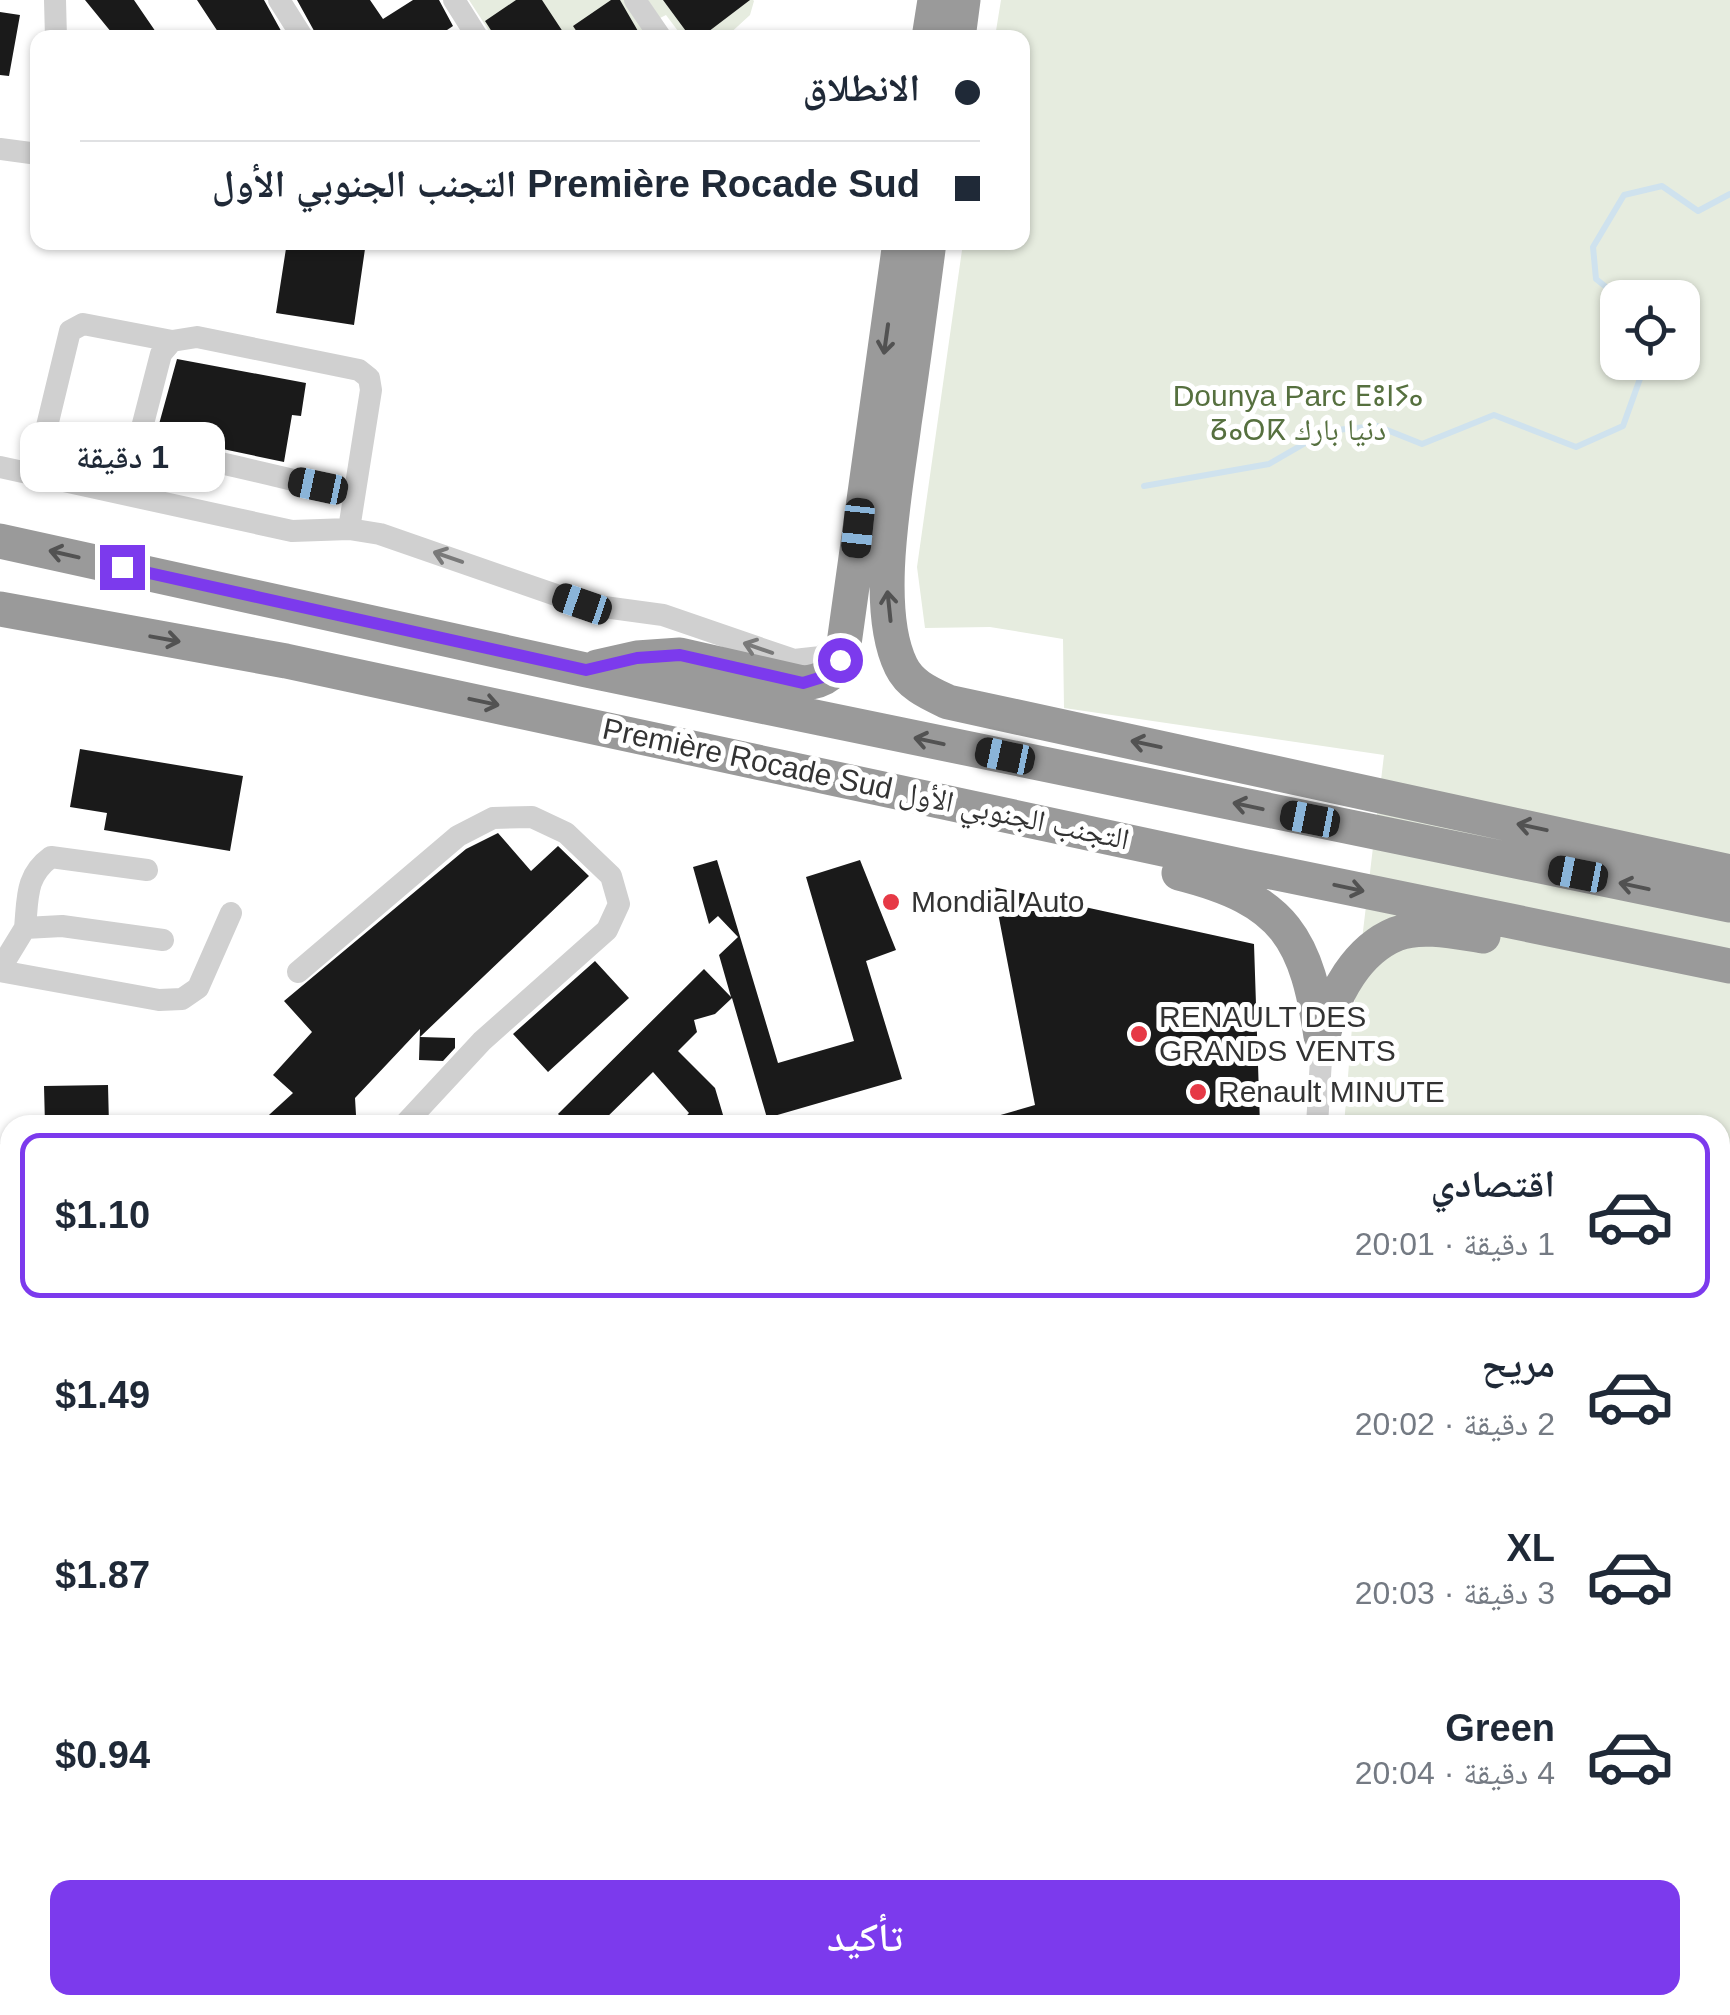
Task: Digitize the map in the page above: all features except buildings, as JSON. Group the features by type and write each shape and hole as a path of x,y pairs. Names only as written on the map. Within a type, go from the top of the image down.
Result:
{"highway":[{"path":"931,30 935,0"},
{"path":"959,30 963,0"},
{"path":"901,250 908,290 887,589 894,650 902,670 918,688 948,702 1730,872"},
{"path":"586,670 637,658 680,655 812,683 836,668 908,290 926,250"},
{"name":"Première Rocade Sud التجنب الجنوبي الأول","path":"0,541 586,670 1730,905"},
{"name":"Première Rocade Sud التجنب الجنوبي الأول","path":"0,609 286,661 1242,866 1730,966"},
{"path":"0,620 56,620"},
{"path":"725,755 1206,880 1254,900 1278,922 1300,952 1314,985 1322,1043"},
{"path":"1322,1043 1330,1008 1342,983 1367,954 1397,934 1426,930 1476,935 1730,978"}],"street":[{"path":"55,0 56,30"},
{"path":"279,0 299,30"},
{"path":"454,0 473,30"},
{"path":"636,0 656,30"},
{"path":"0,149 30,153"},
{"path":"36,474 67,337 76,326 90,325 172,341 197,338 364,373 372,390 349,529"},
{"path":"137,447 161,354 172,341"},
{"path":"44,441 137,447 354,494"},
{"path":"0,467 292,531 349,529 395,538 582,604 663,615 794,660 821,657 844,636"},
{"path":"298,972 458,836 474,824 493,818 532,816 550,823 611,876 619,904 607,930 482,1041 413,1115"},
{"path":"147,870 51,857 36,867 25,928 0,970 159,1000 182,999 198,988 231,913"},
{"path":"25,928 62,926 163,940"},
{"path":"1317,1115 1322,1043"}],"green space":[{"path":"469,0 625,0 645,30 488,30"},
{"path":"648,0 754,1 750,15 734,30 677,30 666,15 660,18"},
{"name":"Dounya Parc ⴹⵓⵏⵢⴰ ⵒⴰⵔⴽ دنيا بارك","path":"1001,0 1730,0 1730,1115 1345,1115 1384,755 1064,708 1063,639 990,627 925,628 917,567 962,250 1030,250 1030,30 996,30"}],"waterway":[{"path":"1600,282 1596,279 1593,247 1624,195 1662,186 1698,211 1730,194"},
{"path":"1144,486 1269,464 1326,431 1377,426 1422,444 1494,415 1576,447 1623,426 1640,380"}],"place":[{"name":"Mondial Auto","path":"891,902"},
{"name":"RENAULT DES GRANDS VENTS","path":"1139,1034"},
{"name":"Renault MINUTE","path":"1198,1092"}],"route":[{"path":"122,567 586,670 637,658 680,655 812,683 829,675 840,660"}]}
